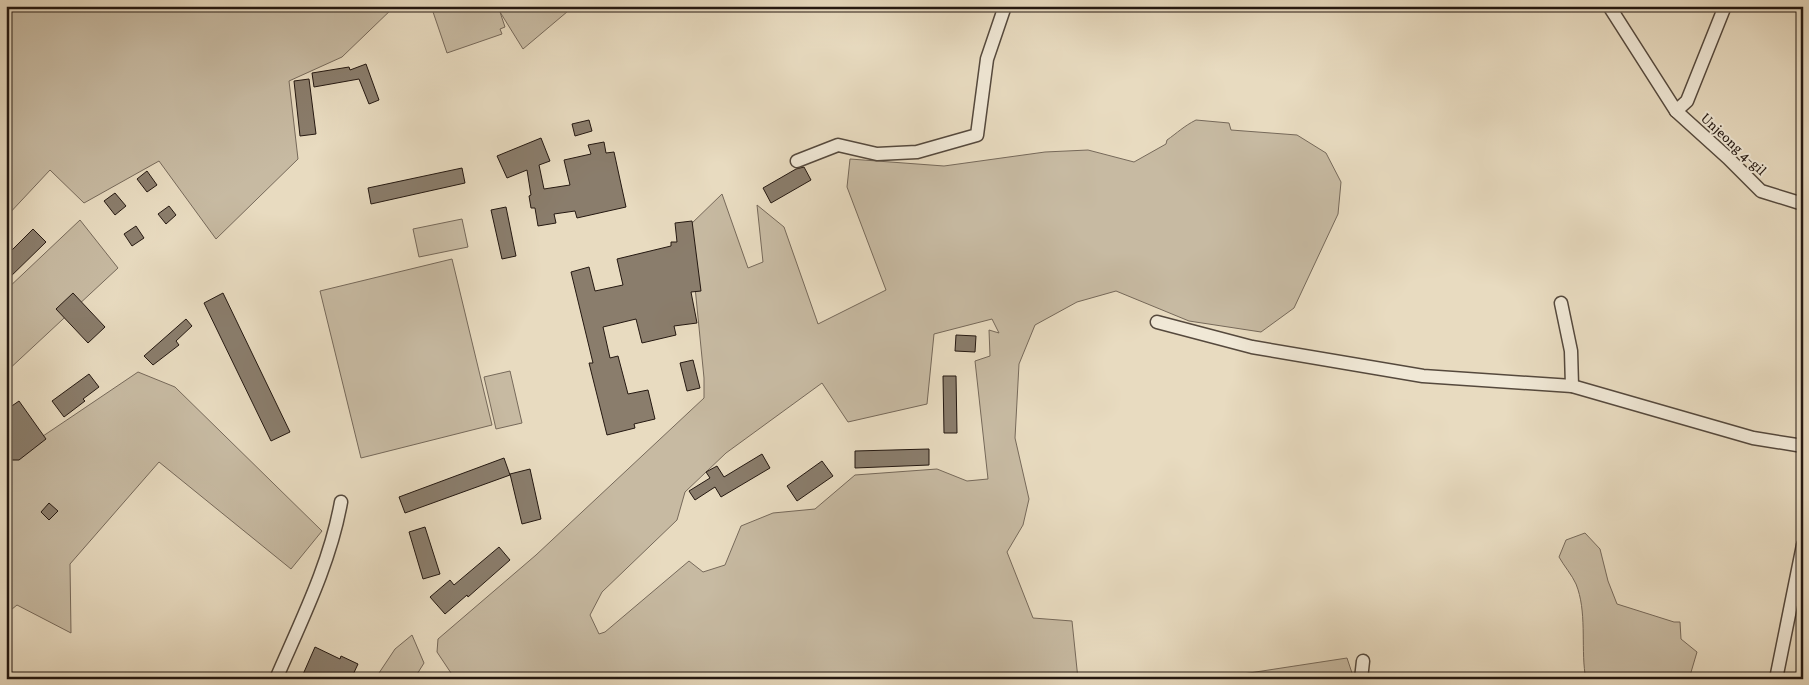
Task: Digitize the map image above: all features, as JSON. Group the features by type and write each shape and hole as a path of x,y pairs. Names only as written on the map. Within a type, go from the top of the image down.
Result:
{"street":[{"path":"796,161 838,145 877,154 917,152 977,135 987,59 1005,6"},
{"name":"Unjeong 4-gil","path":"1609,6 1676,111 1761,191 1803,204"},
{"path":"1676,111 1687,101 1725,6"},
{"path":"1561,304 1571,350 1572,386"},
{"path":"1157,322 1252,347 1423,376 1572,386 1753,438 1803,446"},
{"path":"276,679 322,570 335,532 341,502"},
{"path":"1776,679 1803,546"},
{"path":"1361,679 1363,661"}],"shaded area":[{"path":"6,6 395,6 342,57 289,81 298,159 216,239 159,161 84,203 50,170 6,217"},
{"path":"431,6 574,6 523,49 500,12 505,27 500,29 502,34 447,53"},
{"path":"1196,120 1229,123 1231,130 1297,135 1326,153 1341,182 1338,214 1294,308 1261,332 1189,321 1116,291 1077,302 1035,325 1019,364 1015,438 1029,499 1023,525 1007,552 1033,618 1072,621 1078,679 455,679 437,652 438,639 536,555 704,398 704,378 689,226 722,194 748,268 763,262 757,205 784,227 818,324 886,290 847,187 850,159 944,166 1045,152 1088,150 1134,162 1166,144 1167,140","holes":["992,319 999,333 989,330 990,356 975,361 988,479 967,481 937,469 855,475 815,509 773,513 741,526 725,565 703,572 689,561 605,632 599,634 590,615 602,592 677,520 685,492 726,453 822,383 848,422 927,404 934,334"]},
{"path":"462,219 468,247 419,257 413,229"},
{"path":"80,220 118,268 6,372 6,290"},
{"path":"452,259 492,425 361,458 320,291"},
{"path":"510,371 522,423 496,429 484,377"},
{"path":"138,372 175,387 322,531 291,569 159,462 70,564 71,633 17,605 6,614 6,461"},
{"path":"1585,533 1600,549 1608,581 1617,604 1674,622 1680,622 1681,639 1697,652 1689,679 1579,679 1585,674 1583,617 1576,584 1559,557 1566,540"},
{"path":"412,635 424,663 414,679 375,679 395,649"},
{"path":"1347,658 1352,673 1349,679 1230,679 1236,675"}],"building":[{"path":"366,64 379,100 369,104 359,79 314,87 312,73 349,67 350,70"},
{"path":"309,79 316,134 300,136 294,81"},
{"path":"589,120 592,131 575,136 572,124"},
{"path":"541,138 550,161 539,165 544,189 570,185 564,160 591,154 588,145 604,142 606,153 614,152 626,207 577,218 575,211 554,214 556,223 538,226 535,208 531,208 527,170 507,178 497,156"},
{"path":"804,167 811,180 771,203 763,188 796,169"},
{"path":"462,168 465,183 371,204 368,188"},
{"path":"147,171 157,185 147,192 137,179"},
{"path":"115,193 126,206 115,215 104,201"},
{"path":"169,206 176,215 166,224 158,214"},
{"path":"506,207 516,256 502,259 491,210"},
{"path":"692,221 701,291 691,292 697,323 674,326 676,335 642,343 636,319 603,327 610,358 618,356 628,394 648,390 655,419 634,424 635,428 607,435 589,363 593,363 571,272 589,267 595,291 623,285 617,259 671,246 671,242 677,242 675,223"},
{"path":"136,226 144,238 132,246 124,234"},
{"path":"33,229 46,242 6,281 6,256"},
{"path":"73,293 105,327 88,343 56,309"},
{"path":"223,293 290,432 271,441 204,303"},
{"path":"186,319 192,326 176,341 179,345 153,365 144,356"},
{"path":"956,335 976,336 975,352 955,351"},
{"path":"693,360 700,388 687,391 680,363"},
{"path":"89,374 99,387 83,399 85,401 64,417 52,401"},
{"path":"943,376 956,376 957,433 944,433"},
{"path":"19,401 46,439 19,460 6,460 6,410"},
{"path":"929,449 929,465 855,468 855,451"},
{"path":"762,454 770,468 721,497 715,487 695,500 689,491 710,478 706,472 717,466 724,477"},
{"path":"504,458 510,475 405,513 399,497"},
{"path":"822,461 833,476 797,501 787,486"},
{"path":"530,469 541,519 522,524 510,474"},
{"path":"49,503 58,511 49,520 41,512"},
{"path":"425,527 440,574 423,579 409,532"},
{"path":"499,547 510,560 468,597 467,595 445,614 430,597 450,580 454,585"},
{"path":"315,647 340,659 341,656 358,664 351,679 301,679"}]}
